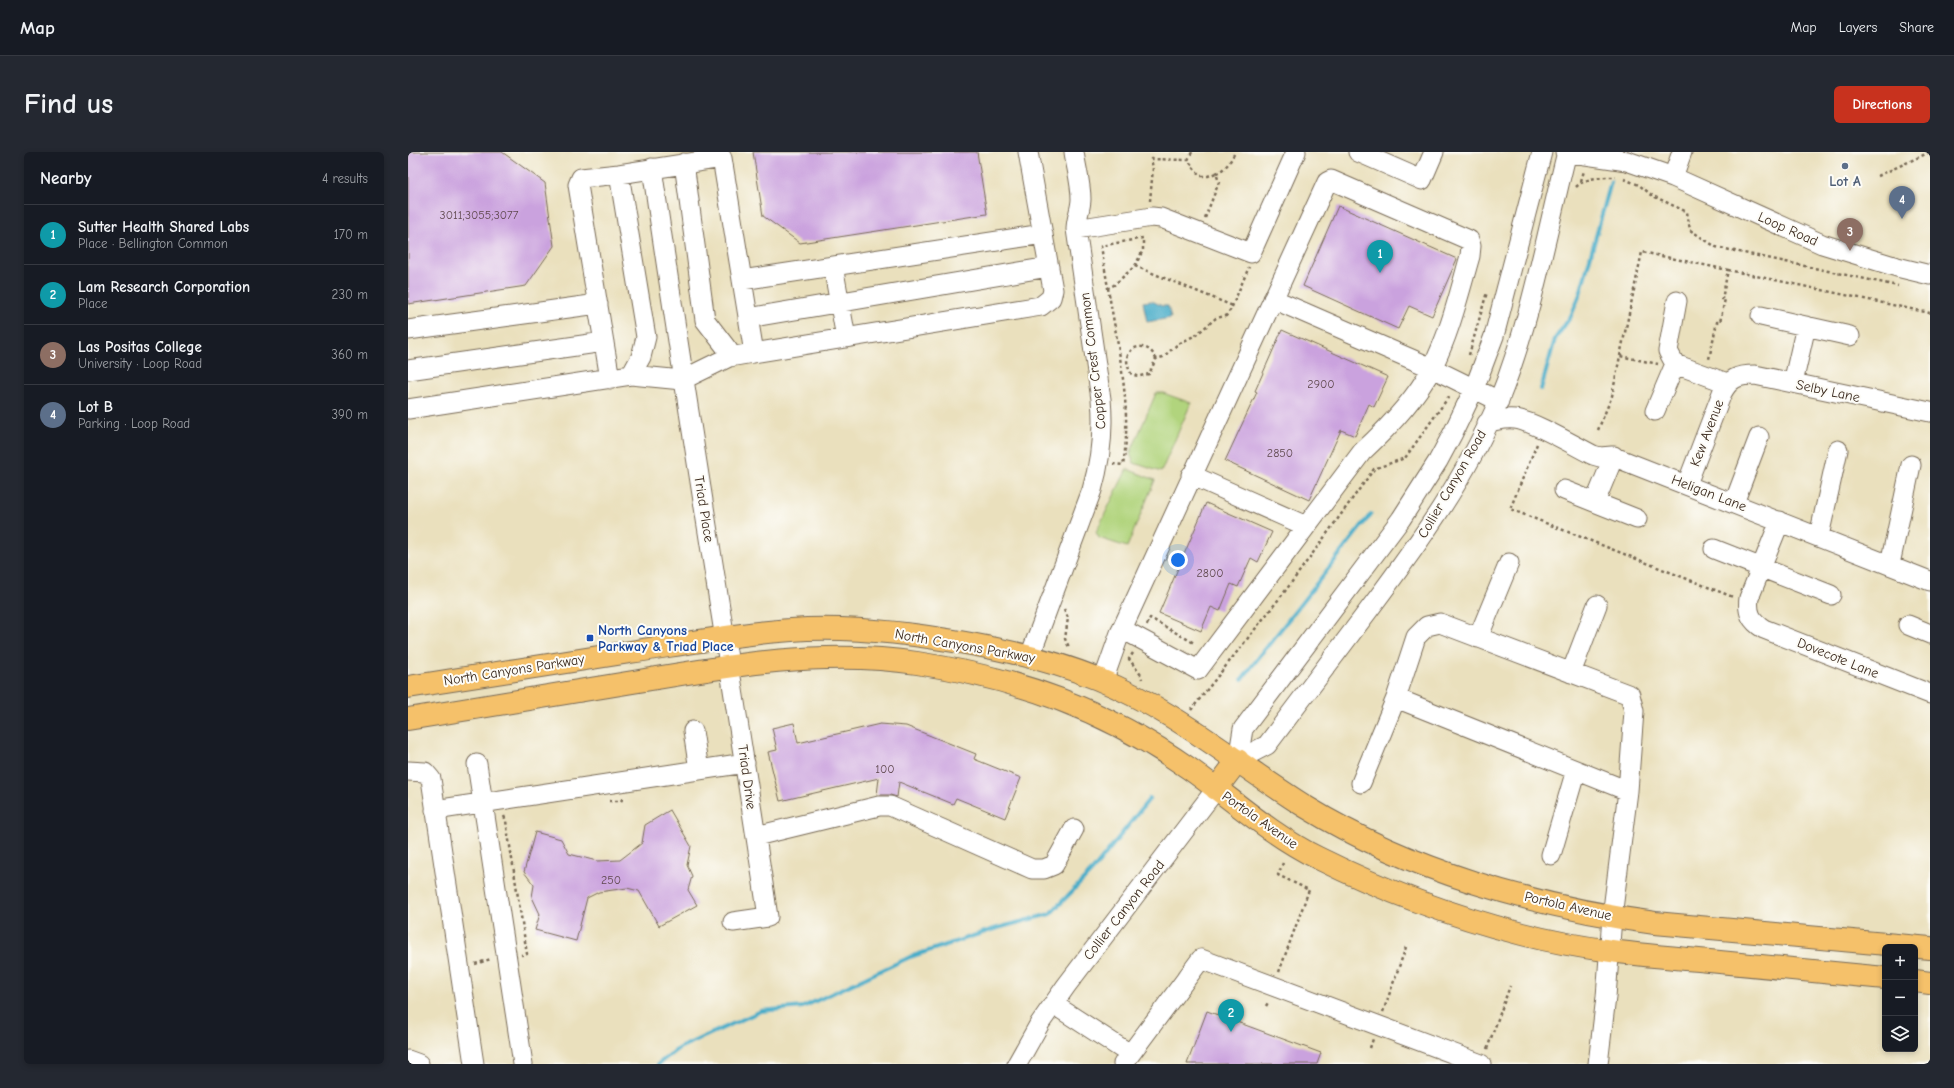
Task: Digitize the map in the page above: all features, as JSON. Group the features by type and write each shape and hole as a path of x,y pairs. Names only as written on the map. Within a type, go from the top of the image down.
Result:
{"main road":[{"name":"North Canyons Parkway","path":"408,687 725,638 810,629 854,630 922,635 1030,656 1066,666 1103,681 1160,709 1238,760"},
{"name":"North Canyons Parkway","path":"408,719 779,660 853,657 916,663 1020,685 1055,696 1116,723 1188,768 1216,789"},
{"name":"Collier Canyon Road","path":"1216,789 1238,760"},
{"name":"Portola Avenue","path":"1238,760 1325,818 1415,862 1534,899 1612,917 1655,923 1930,948"},
{"name":"Portola Avenue","path":"1216,789 1288,840 1315,856 1359,877 1438,908 1524,935 1610,951 1882,978"},
{"path":"1918,981 1930,983"}],"street":[{"path":"408,409 631,375 682,380 729,357 1041,306 1051,298 1053,290 1028,152"},
{"name":"Copper Crest Common","path":"1030,656 1092,490 1102,446 1103,423 1101,399 1076,229 1076,218 1081,198 1074,152"},
{"path":"1076,229 1152,217 1161,218 1251,253 1296,152"},
{"path":"1358,152 1422,180 1434,152"},
{"name":"Collier Canyon Road","path":"1238,760 1243,730 1401,519 1438,461 1474,389 1494,336 1542,152"},
{"name":"Collier Canyon Road","path":"1238,760 1267,746 1403,564 1443,504 1499,401 1528,312 1566,152"},
{"name":"Loop Road","path":"1566,152 1627,161 1673,177 1822,244 1897,267 1930,275"},
{"path":"1673,177 1682,152"},
{"path":"610,379 578,184 581,178 619,174 722,158 754,353"},
{"path":"684,163 705,320 728,350 729,357"},
{"name":"Triad Place","path":"652,168 682,380 725,638"},
{"path":"619,174 646,337 641,357 631,375"},
{"path":"1103,681 1122,629 1328,182 1331,180 1469,240 1471,246 1470,256 1452,319 1432,368 1412,398 1381,434 1362,452 1198,670 1122,629"},
{"path":"742,280 1043,234"},
{"path":"834,266 846,338"},
{"path":"748,318 1049,267"},
{"path":"1273,299 1432,368 1499,401"},
{"path":"1655,411 1674,365 1668,351 1678,301"},
{"path":"408,330 598,304"},
{"path":"1761,316 1850,336"},
{"path":"1793,383 1806,326"},
{"path":"408,370 604,342"},
{"path":"1674,365 1727,383"},
{"name":"Selby Lane","path":"1727,383 1741,375 1755,375 1930,412"},
{"name":"Kew Avenue","path":"1687,484 1727,383"},
{"name":"Heligan Lane","path":"1487,423 1500,419 1515,419 1527,422 1593,455 1600,457 1613,456 1930,581"},
{"path":"1734,503 1759,437"},
{"path":"1819,536 1838,450"},
{"path":"1595,502 1613,456"},
{"path":"1890,564 1911,465"},
{"path":"1192,475 1306,526"},
{"path":"1564,490 1637,519"},
{"path":"1749,609 1761,568 1780,521"},
{"path":"1714,549 1831,595"},
{"path":"1478,638 1508,562"},
{"path":"1571,673 1597,605"},
{"name":"Dovecote Lane","path":"1749,609 1756,624 1764,629 1930,694"},
{"path":"1361,783 1396,698 1416,637 1427,626 1440,623 1630,695 1634,711 1628,791 1612,917 1610,951 1598,1064"},
{"path":"1908,625 1930,634"},
{"name":"Triad Drive","path":"725,638 768,917 733,922"},
{"path":"1396,698 1628,791"},
{"path":"693,731 699,770"},
{"path":"435,810 745,763"},
{"path":"477,764 523,1064"},
{"path":"1551,855 1576,770"},
{"path":"408,771 425,772 431,779 474,1064"},
{"name":"Collier Canyon Road","path":"1016,1064 1053,1004 1216,789"},
{"path":"756,836 880,806 890,806 1032,869 1044,868 1054,864 1074,829"},
{"path":"1053,1004 1127,1059 1201,959 1378,1024 1484,1057"},
{"path":"408,1060 419,1064"}],"path":[{"path":"1188,160 1192,152"},
{"path":"1188,160 1200,176 1208,176 1221,171 1232,159 1235,152"},
{"path":"1878,176 1930,152"},
{"path":"1152,217 1150,202 1153,168 1151,159 1188,160"},
{"path":"1200,233 1219,182 1216,173"},
{"path":"1572,191 1581,182 1605,177 1620,177 1639,185 1652,196 1687,212 1690,230 1716,248 1900,286"},
{"path":"1143,238 1143,250 1135,266 1114,285 1108,288 1101,246 1143,238"},
{"path":"1156,359 1154,353 1141,346 1127,354 1126,362 1132,375 1140,376 1149,374 1156,359 1163,356 1178,344 1196,335 1216,318 1226,316 1233,306 1248,272 1251,253"},
{"path":"1135,266 1233,306"},
{"path":"1728,270 1930,313"},
{"path":"1468,358 1474,332 1489,286"},
{"path":"1598,430 1612,396 1620,356 1674,365"},
{"path":"1120,364 1126,362"},
{"path":"1182,723 1286,590 1374,469 1405,458 1450,396 1474,389"},
{"path":"1539,440 1510,509 1749,609"},
{"path":"459,967 483,963 485,960 527,954 504,816"},
{"path":"1266,1006 1310,890 1278,875 1283,862"},
{"path":"1370,1048 1406,947"},
{"path":"1484,1057 1510,986"}],"green space":[{"path":"1156,393 1163,393 1191,403 1161,472 1134,463 1130,454"},
{"path":"1127,469 1155,480 1127,547 1099,538 1096,532"}],"water":[{"path":"1152,301 1162,306 1168,306 1171,318 1147,322 1143,302"}],"building":[{"path":"408,152 502,152 545,183 554,246 526,286 408,304"},
{"path":"753,152 977,152 987,214 800,243 763,216"},
{"path":"1338,206 1457,259 1432,316 1409,306 1398,329 1303,286"},
{"path":"1282,330 1388,377 1374,407 1369,404 1355,436 1341,430 1309,500 1225,461 1257,392 1255,391"},
{"path":"1206,503 1272,532 1258,562 1251,558 1238,587 1231,584 1220,611 1211,607 1201,631 1159,613"},
{"path":"794,723 798,743 880,724 906,726 976,754 974,759 1021,778 1005,818 956,798 953,804 899,782 897,797 890,795 877,795 879,778 780,801 768,752 777,750 772,728"},
{"path":"670,810 691,846 687,865 692,876 688,890 697,905 659,926 639,891 627,888 599,892 587,898 576,941 535,930 540,914 532,897 534,885 524,872 535,832 561,839 569,854 597,861 620,860 642,843 645,825"},
{"path":"1207,1011 1321,1053 1317,1064 1187,1064"}],"waterway":[{"path":"1541,389 1555,339 1571,316 1580,294 1611,182"},
{"path":"1242,679 1371,514"},
{"path":"658,1064 679,1048 761,1011 803,1007 910,957 994,929 1050,914 1093,870 1150,798"}],"place":[{"name":"Lot A","path":"1845,166"},
{"name":"Lot B","path":"1902,219"},
{"name":"Las Positas College","path":"1850,251"},
{"name":"Sutter Health Shared Labs","path":"1380,273"},
{"name":"North Canyons Parkway & Triad Place","path":"590,638"},
{"name":"Lam Research Corporation","path":"1231,1032"}]}
